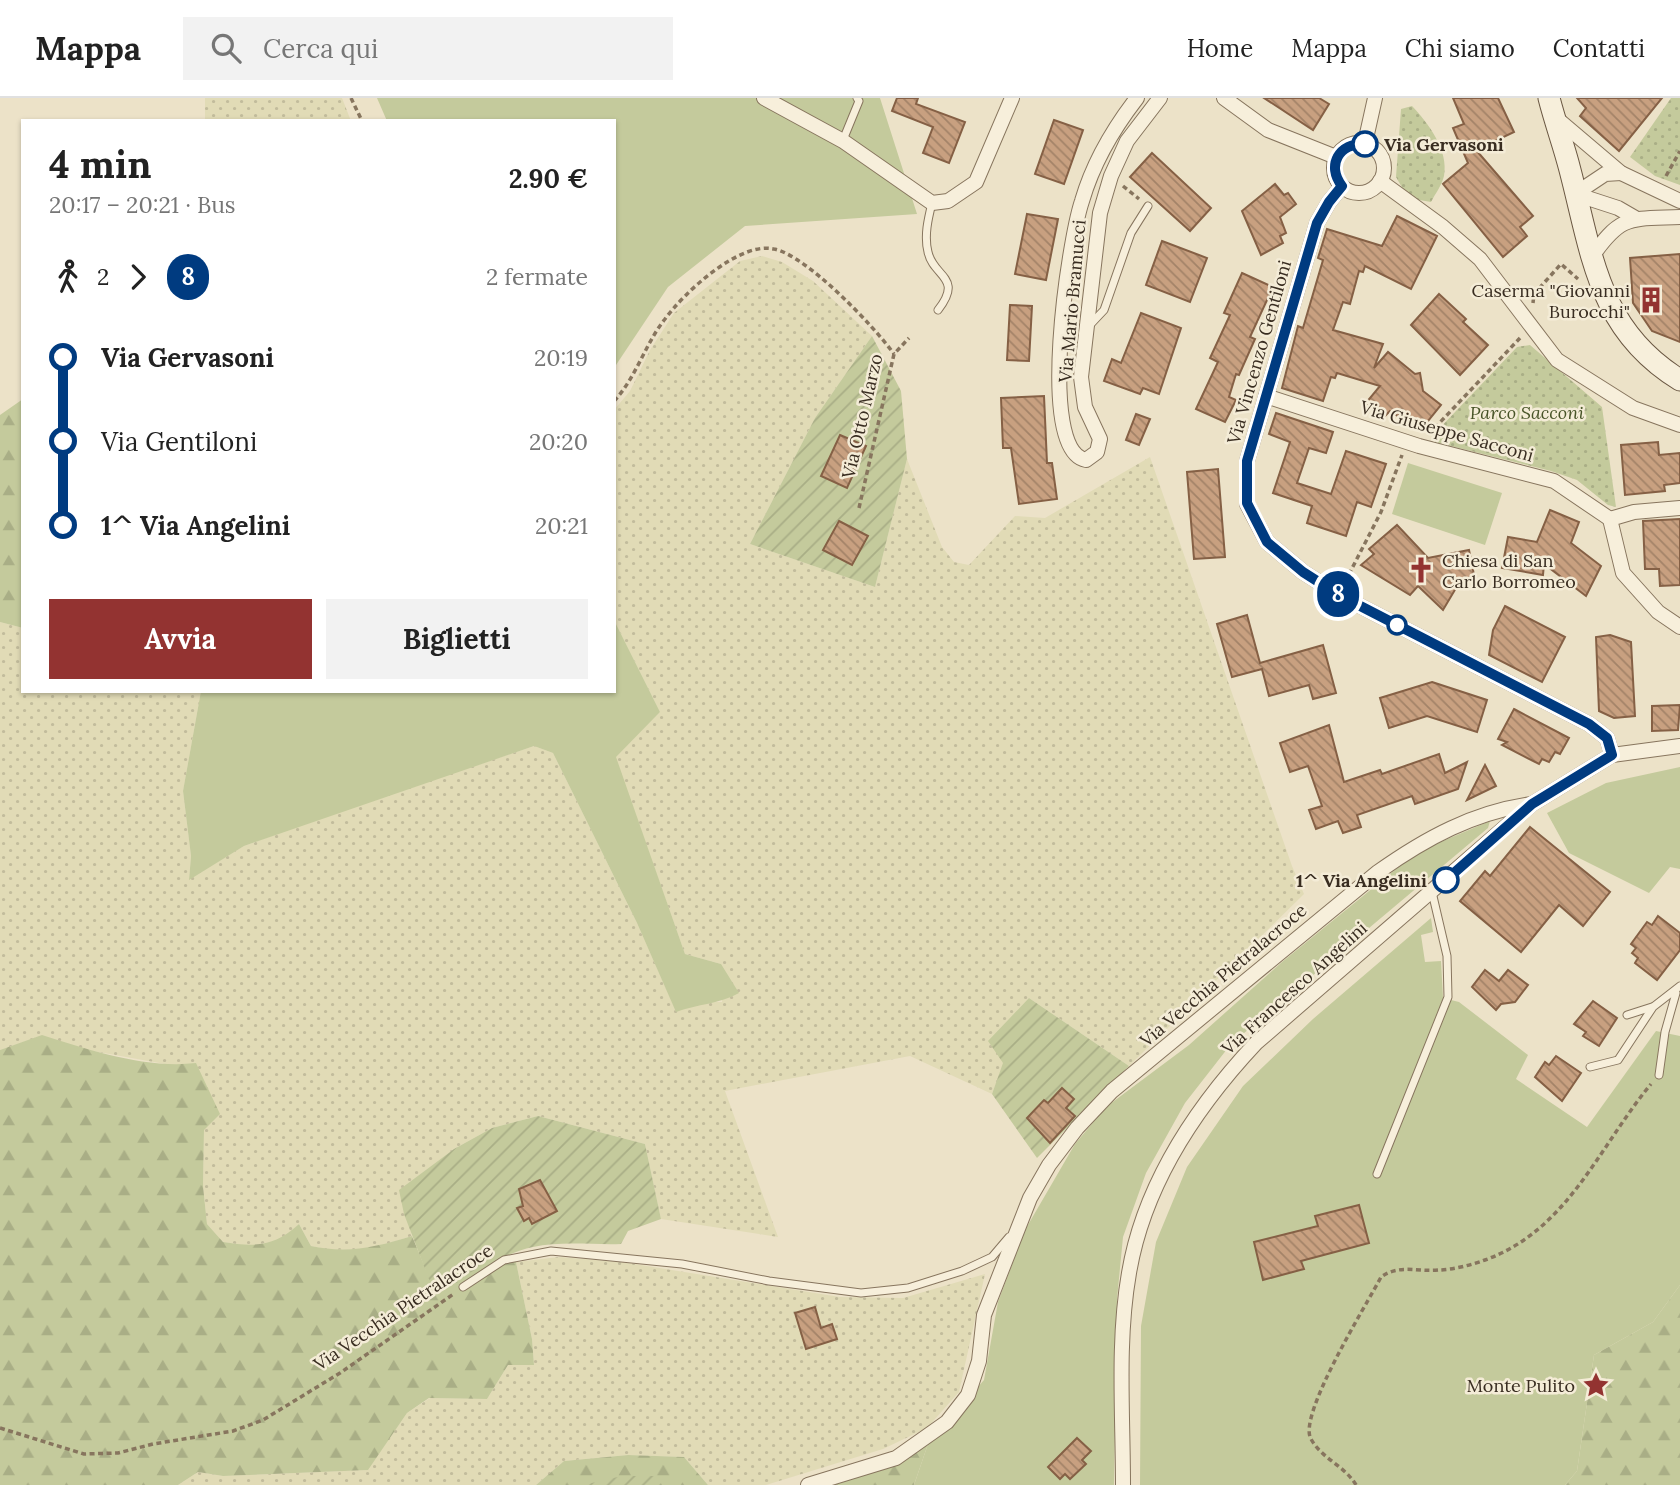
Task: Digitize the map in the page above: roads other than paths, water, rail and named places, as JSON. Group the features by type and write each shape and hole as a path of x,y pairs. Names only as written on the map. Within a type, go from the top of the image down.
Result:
{"street":[{"path":"764,98 843,141 932,203 948,201 976,182 1012,98"},
{"name":"Via Mario Bramucci","path":"1137,98 1112,132 1093,169 1081,202 1065,288 1060,382 1063,427 1070,452 1077,458 1086,460 1097,452 1100,439 1085,407 1082,387 1085,330 1100,213 1111,176 1127,141 1160,98"},
{"path":"1224,98 1268,130 1336,157"},
{"path":"1365,144 1375,98"},
{"path":"1551,107 1621,173 1680,201"},
{"path":"1551,107 1591,258 1609,306 1639,349 1680,380"},
{"path":"1365,144 1376,150 1382,159 1380,181 1365,192 1351,191 1342,186 1334,171 1336,157 1348,145 1365,144"},
{"path":"1575,194 1605,174 1621,173"},
{"path":"1380,181 1443,227 1480,259 1557,360 1633,408 1680,425"},
{"name":"Via Vincenzo Gentiloni","path":"1342,186 1317,223 1247,461 1247,503 1267,542 1303,572 1339,595 1589,724 1607,738 1612,755"},
{"path":"1575,194 1618,208 1637,219"},
{"path":"1591,258 1607,234 1620,223 1637,219 1680,217"},
{"name":"Via Giuseppe Sacconi","path":"1266,396 1419,446 1554,481 1610,519"},
{"path":"1680,508 1634,512 1610,519 1623,573 1658,612 1680,627"},
{"name":"Via Francesco Angelini","path":"1123,1485 1126,1291 1139,1234 1166,1167 1193,1119 1219,1083 1256,1043 1532,804 1612,755 1680,746"},
{"name":"Via Vecchia Pietralacroce","path":"808,1485 896,1458 947,1422 968,1395 979,1361 984,1315 1023,1216 1049,1165 1112,1091 1378,872 1408,851 1466,820 1497,809 1532,804"}],"lane":[{"path":"843,141 859,101 857,98"},
{"path":"932,203 927,225 928,255 948,285 948,297 938,310"},
{"path":"1085,330 1104,310 1131,233 1148,206"},
{"path":"1377,1174 1448,997 1447,956 1432,892"},
{"path":"1627,1014 1653,1007 1678,989"},
{"path":"1659,1074 1665,1032 1678,989"},
{"path":"1590,1067 1618,1060 1653,1007"},
{"name":"Via Vecchia Pietralacroce","path":"463,1287 504,1260 551,1251 682,1264 769,1282 861,1293 908,1289 962,1271 992,1257 1023,1216"}],"place":[{"name":"Via Gervasoni","path":"1365,144"},
{"name":"Caserma \"Giovanni Burocchi\"","path":"1651,300"},
{"name":"Chiesa di San Carlo Borromeo","path":"1421,570"},
{"name":"1^ Via Angelini","path":"1446,880"},
{"name":"Monte Pulito","path":"1596,1385"}],"park label":[{"name":"Parco Sacconi","path":"1527,412"}]}
